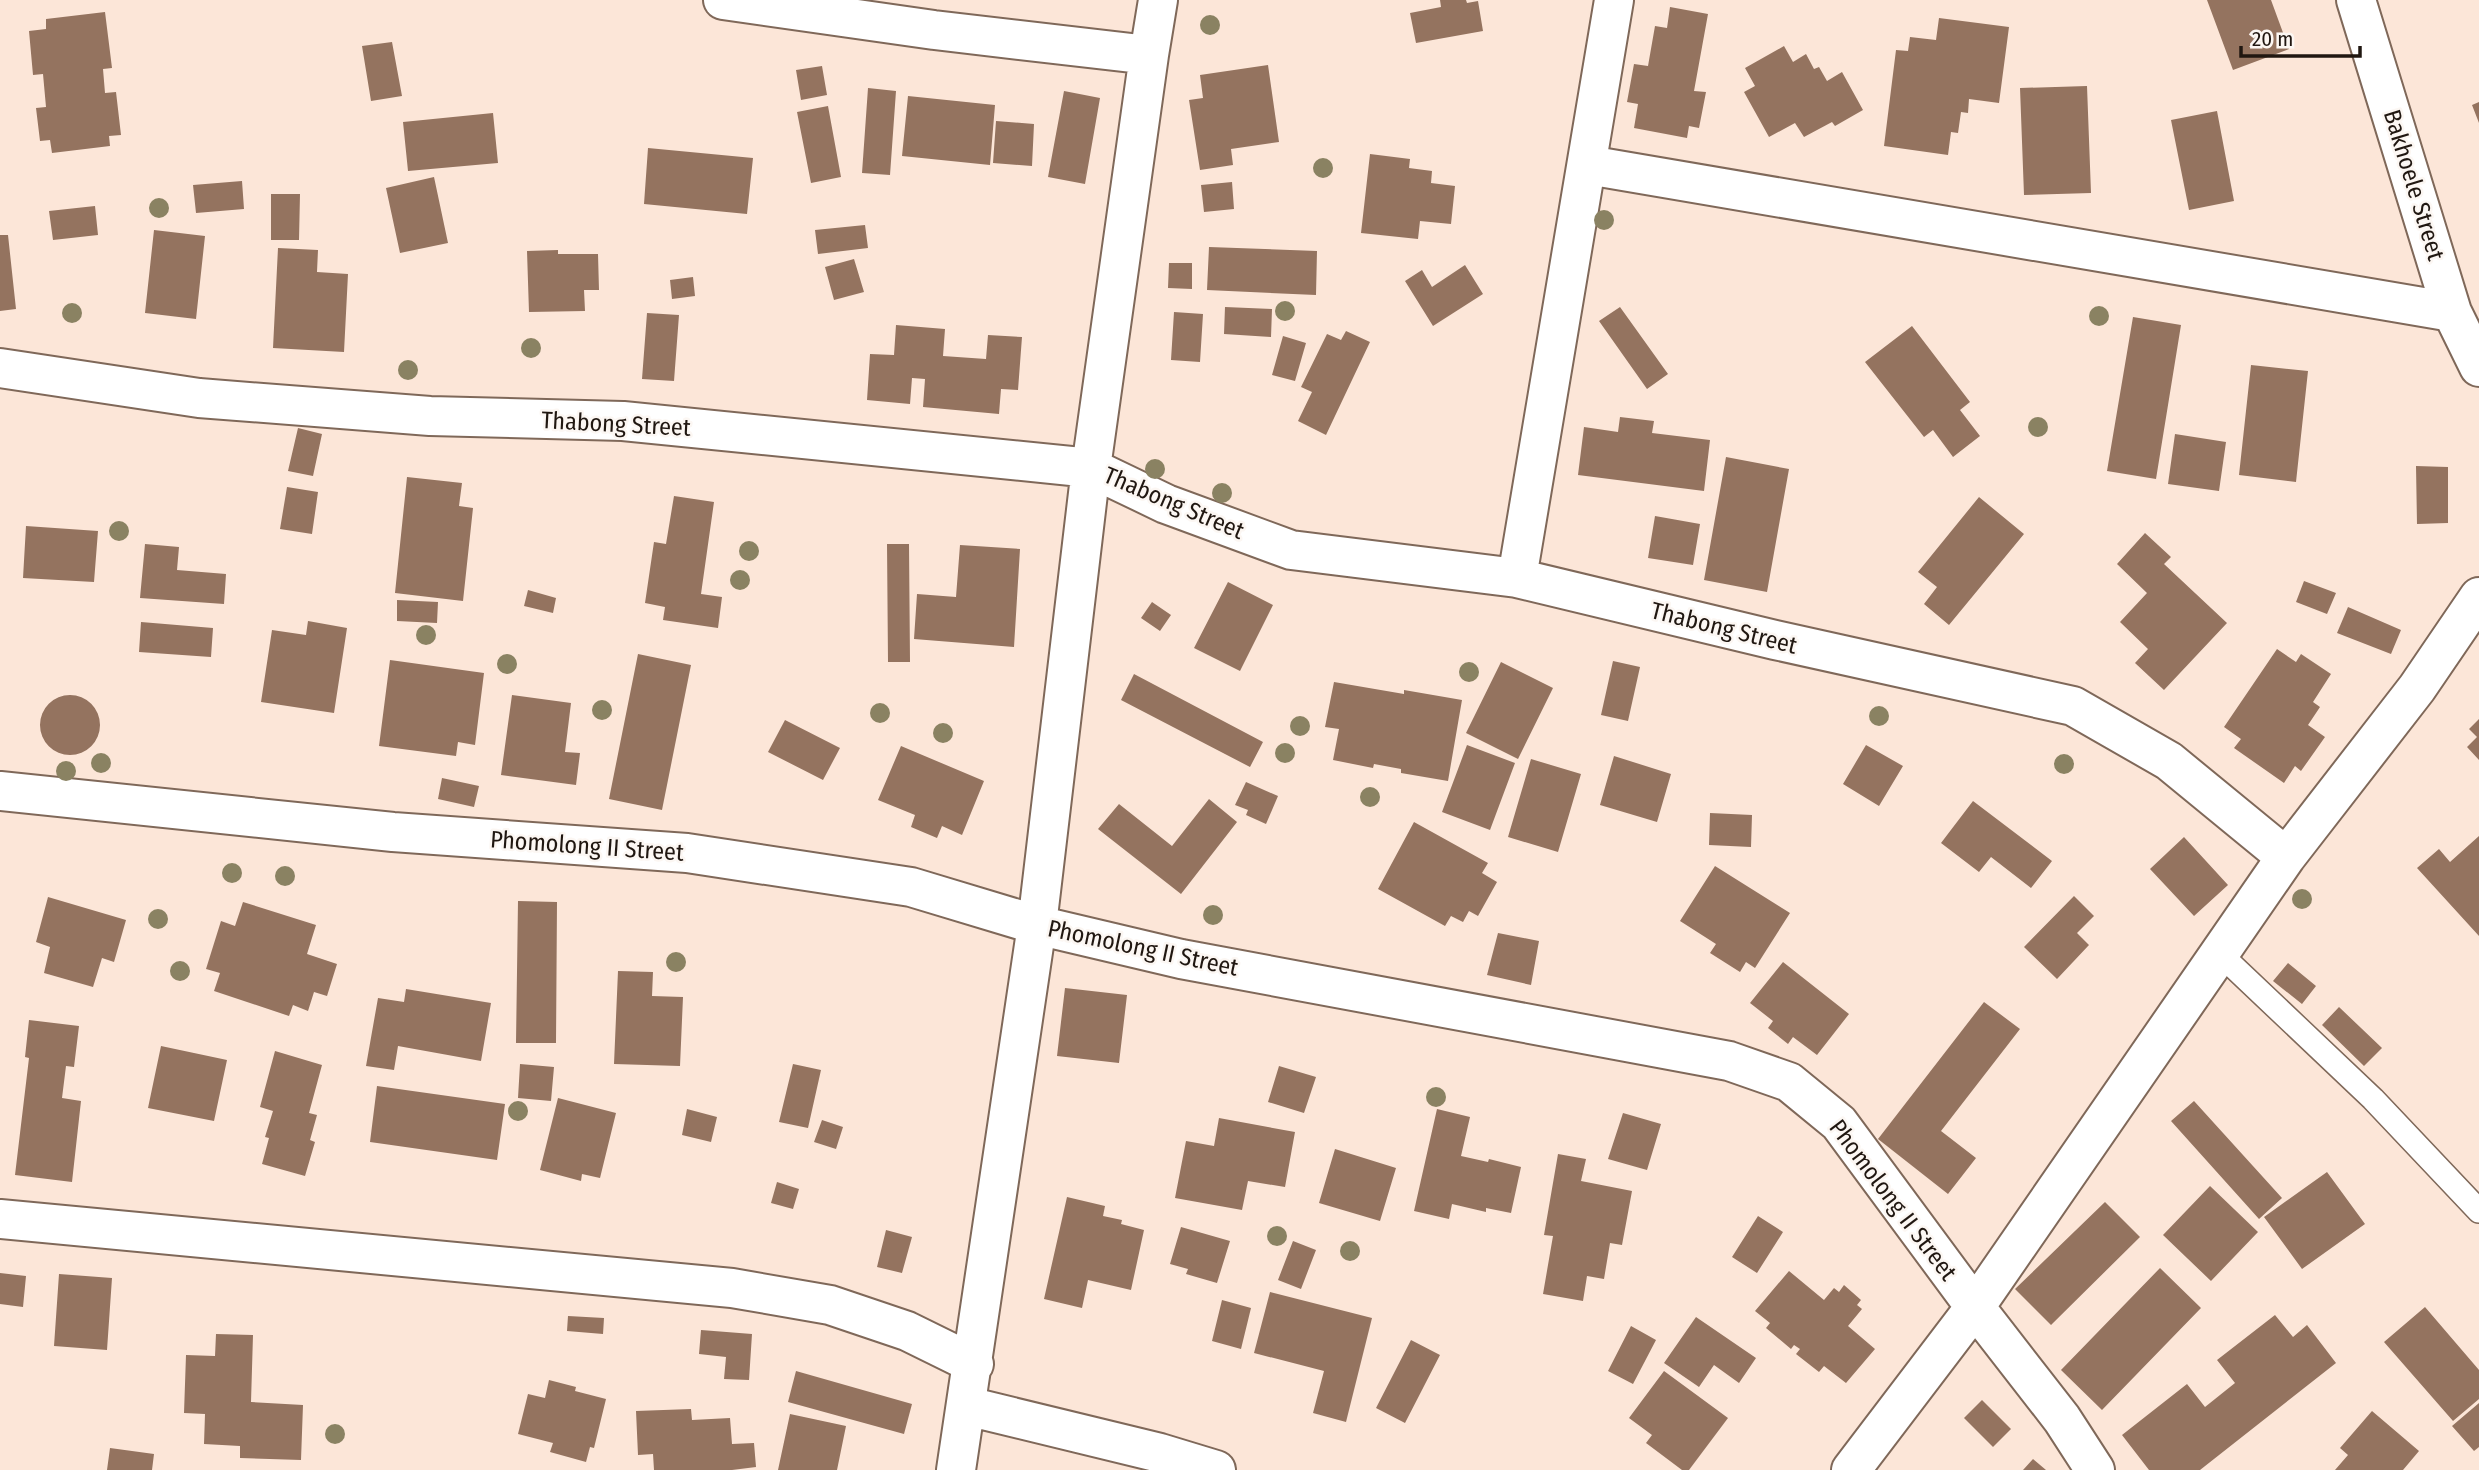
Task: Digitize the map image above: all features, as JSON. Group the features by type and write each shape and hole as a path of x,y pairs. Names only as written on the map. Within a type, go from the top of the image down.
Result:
{"street":[{"path":"723,0 933,30 1149,55"},
{"path":"956,1470 974,1364 1037,925 1091,468 1158,0"},
{"path":"1517,578 1614,0"},
{"name":"Bakhoele Street","path":"2356,0 2452,312 2479,367"},
{"path":"1588,165 2452,312"},
{"name":"Thabong Street","path":"0,368 199,398 430,416 622,421 1091,468 1166,504 1291,550 1517,578 1775,640 2073,706 2169,761 2286,857"},
{"path":"1851,1470 1975,1307 2286,857 2417,688 2479,597"},
{"name":"Phomolong II Street","path":"0,791 393,832 687,853 911,887 1037,925 1181,959 1729,1061 1789,1082 1839,1123 2062,1419 2095,1470"},
{"path":"0,1219 732,1288 830,1306 907,1331 974,1364"},
{"path":"967,1406 1160,1453 1216,1470"}],"lane":[{"path":"2220,953 2373,1099 2479,1211"}],"building":[{"path":"1440,0 1466,0 1467,3 1478,1 1483,31 1416,43 1410,13 1441,7"},
{"path":"2207,0 2271,0 2289,49 2233,70"},
{"path":"1670,7 1708,14 1694,91 1706,92 1699,128 1689,126 1687,138 1634,128 1638,104 1627,102 1634,64 1648,66 1655,26 1667,28"},
{"path":"105,12 112,68 103,69 105,93 116,92 121,135 109,136 110,146 52,153 50,140 40,141 36,108 46,107 43,74 33,75 29,31 46,29 46,19"},
{"path":"1939,18 2009,27 1999,103 1969,99 1968,113 1961,112 1958,133 1951,132 1948,155 1884,146 1896,50 1908,51 1910,37 1936,40"},
{"path":"392,42 402,96 371,101 362,46"},
{"path":"1784,46 1793,62 1806,54 1814,69 1819,67 1827,81 1842,72 1863,110 1835,126 1832,122 1804,137 1795,123 1769,137 1744,92 1755,86 1745,68"},
{"path":"1268,65 1279,142 1231,149 1233,165 1200,170 1189,100 1203,98 1200,75"},
{"path":"822,66 827,95 801,100 796,70"},
{"path":"2087,86 2091,193 2024,195 2020,88"},
{"path":"868,88 896,91 890,175 862,173"},
{"path":"1064,91 1100,98 1085,184 1048,177"},
{"path":"908,96 995,105 990,165 902,156"},
{"path":"2479,102 2479,123 2472,105"},
{"path":"828,106 841,177 811,183 797,112"},
{"path":"2217,111 2234,201 2189,210 2171,120"},
{"path":"493,113 498,163 408,171 403,122"},
{"path":"996,121 1034,124 1032,166 993,163"},
{"path":"648,148 753,158 747,214 644,204"},
{"path":"1370,154 1410,159 1409,168 1432,171 1431,183 1455,186 1451,224 1420,221 1418,239 1361,233"},
{"path":"434,177 448,243 400,253 386,188"},
{"path":"242,181 244,209 196,213 193,185"},
{"path":"1232,182 1234,209 1204,212 1201,185"},
{"path":"271,194 300,194 299,240 271,240"},
{"path":"95,206 98,235 53,240 49,211"},
{"path":"865,225 868,248 818,254 815,230"},
{"path":"154,230 205,236 196,319 145,313"},
{"path":"0,235 8,235 16,309 0,311"},
{"path":"1209,247 1317,251 1316,295 1207,290"},
{"path":"278,248 318,250 317,272 348,274 344,352 273,348"},
{"path":"558,250 558,254 598,254 599,290 584,290 585,311 529,312 527,251"},
{"path":"854,259 864,292 834,300 825,267"},
{"path":"1169,263 1192,263 1192,289 1168,288"},
{"path":"1465,265 1483,294 1433,326 1405,281 1422,270 1432,287"},
{"path":"693,277 695,296 672,299 670,280"},
{"path":"1225,307 1272,309 1271,337 1224,334"},
{"path":"1620,307 1668,374 1647,389 1599,321"},
{"path":"1174,312 1203,314 1200,362 1171,360"},
{"path":"647,313 679,315 674,381 642,379"},
{"path":"2133,317 2181,325 2156,479 2107,471"},
{"path":"896,325 945,329 943,356 986,359 988,335 1022,337 1018,390 1001,389 999,414 923,407 925,379 912,378 910,404 867,400 870,354 894,355"},
{"path":"1912,326 1970,402 1960,410 1980,436 1953,457 1933,430 1924,437 1865,362"},
{"path":"1346,331 1370,342 1326,435 1298,421 1312,392 1301,387 1327,334 1341,340"},
{"path":"1283,336 1306,343 1295,381 1272,375"},
{"path":"2251,365 2308,371 2296,482 2239,475"},
{"path":"1620,417 1654,421 1652,433 1710,440 1704,491 1578,475 1584,427 1618,432"},
{"path":"298,428 322,434 313,476 288,471"},
{"path":"2175,434 2226,442 2219,491 2168,484"},
{"path":"1726,457 1789,469 1767,592 1704,580"},
{"path":"2416,466 2448,467 2448,523 2417,524"},
{"path":"407,477 462,483 459,506 473,508 463,601 395,593"},
{"path":"287,487 318,492 312,534 280,529"},
{"path":"674,496 714,502 701,594 722,597 718,628 663,620 665,607 645,603 654,542 666,544"},
{"path":"1979,497 2024,534 1949,625 1924,604 1937,587 1918,572"},
{"path":"1655,516 1700,524 1693,565 1648,558"},
{"path":"26,526 98,531 94,582 23,578"},
{"path":"2145,533 2171,557 2164,564 2227,623 2164,690 2135,663 2148,649 2120,622 2147,593 2117,564"},
{"path":"145,544 179,547 177,570 226,574 224,604 140,598"},
{"path":"887,544 909,544 910,662 888,662"},
{"path":"960,545 1020,549 1014,647 914,639 917,594 956,597"},
{"path":"2304,581 2336,593 2327,614 2296,602"},
{"path":"1228,582 1273,605 1240,671 1194,648"},
{"path":"528,590 556,598 553,613 524,606"},
{"path":"397,600 438,602 437,623 397,621"},
{"path":"1152,602 1171,615 1160,631 1141,618"},
{"path":"2348,607 2401,630 2391,654 2337,633"},
{"path":"308,621 347,628 334,713 261,702 272,630 306,635"},
{"path":"141,622 213,628 211,657 139,652"},
{"path":"2277,649 2296,662 2301,654 2331,674 2313,702 2320,707 2308,725 2325,737 2301,771 2295,766 2284,783 2234,748 2241,739 2224,727"},
{"path":"638,654 691,665 662,810 609,799"},
{"path":"390,660 484,673 475,745 458,742 456,756 379,746"},
{"path":"1613,661 1640,667 1628,721 1601,715"},
{"path":"1501,662 1553,688 1518,759 1466,733"},
{"path":"1134,674 1263,742 1250,767 1121,700"},
{"path":"1334,682 1404,694 1404,690 1462,700 1448,781 1401,773 1401,769 1374,764 1373,768 1333,760 1339,729 1325,727"},
{"path":"70,695 91,704 100,725 91,746 70,755 49,746 40,725 49,704"},
{"path":"512,695 571,703 565,752 580,753 576,785 501,775"},
{"path":"2479,719 2479,760 2467,747 2477,737 2469,729"},
{"path":"785,720 840,748 823,780 768,752"},
{"path":"1467,745 1515,763 1490,830 1442,812"},
{"path":"1866,745 1903,766 1879,806 1843,784"},
{"path":"901,746 984,781 962,835 942,826 937,838 911,827 915,815 878,800"},
{"path":"1614,756 1671,774 1657,822 1600,805"},
{"path":"1531,759 1581,774 1558,852 1508,837"},
{"path":"442,778 479,786 474,807 438,799"},
{"path":"1246,782 1278,796 1266,824 1246,815 1248,810 1235,805"},
{"path":"1209,799 1237,822 1181,894 1098,829 1119,804 1172,846"},
{"path":"1973,801 2052,861 2031,888 1991,857 1979,872 1941,843"},
{"path":"1710,813 1752,815 1751,847 1709,845"},
{"path":"1414,822 1488,863 1482,873 1497,882 1478,916 1469,911 1463,922 1451,916 1445,926 1378,889"},
{"path":"2479,836 2479,936 2417,868 2439,849 2450,862"},
{"path":"2184,837 2228,885 2194,916 2150,869"},
{"path":"1715,866 1790,913 1755,968 1746,962 1740,972 1710,953 1716,944 1680,921"},
{"path":"2074,896 2094,916 2077,933 2089,945 2057,979 2024,947"},
{"path":"48,897 126,920 114,962 102,958 93,987 44,973 50,947 36,942"},
{"path":"518,901 557,902 556,1043 516,1043"},
{"path":"243,902 316,925 307,954 337,964 327,996 314,992 308,1011 293,1005 289,1016 214,991 220,973 206,969 221,921 235,926"},
{"path":"1498,933 1539,941 1531,985 1487,975"},
{"path":"1783,962 1849,1014 1817,1055 1793,1037 1788,1044 1768,1028 1773,1021 1750,1003"},
{"path":"2288,963 2316,986 2302,1004 2273,981"},
{"path":"618,971 653,972 652,996 683,997 680,1066 614,1064"},
{"path":"1065,988 1127,995 1119,1063 1057,1056"},
{"path":"406,989 491,1003 481,1061 398,1046 394,1070 366,1066 378,998 404,1002"},
{"path":"1984,1002 2020,1029 1941,1131 1976,1158 1948,1194 1878,1139"},
{"path":"2339,1007 2382,1048 2364,1066 2322,1025"},
{"path":"29,1020 79,1026 74,1067 66,1066 62,1098 81,1101 72,1182 15,1175 29,1058 25,1057"},
{"path":"161,1046 227,1060 214,1121 148,1108"},
{"path":"275,1051 322,1065 309,1113 317,1115 310,1140 315,1142 305,1176 262,1164 269,1138 265,1137 273,1111 260,1107"},
{"path":"520,1064 554,1067 551,1101 518,1098"},
{"path":"793,1064 821,1070 808,1128 779,1122"},
{"path":"1279,1066 1316,1077 1304,1113 1268,1102"},
{"path":"377,1086 505,1104 497,1160 370,1142"},
{"path":"558,1098 616,1113 600,1178 582,1174 581,1181 540,1170"},
{"path":"2194,1101 2282,1198 2259,1219 2171,1121"},
{"path":"687,1109 717,1117 711,1142 682,1135"},
{"path":"1437,1109 1470,1117 1461,1156 1521,1167 1511,1213 1486,1208 1486,1212 1452,1204 1449,1219 1414,1211"},
{"path":"1623,1113 1661,1124 1647,1170 1608,1159"},
{"path":"1219,1118 1295,1132 1285,1187 1248,1181 1242,1210 1175,1198 1186,1141 1214,1146"},
{"path":"822,1120 843,1127 836,1149 814,1142"},
{"path":"1335,1149 1396,1168 1380,1221 1319,1203"},
{"path":"1558,1154 1586,1159 1581,1181 1632,1191 1622,1245 1610,1243 1604,1279 1587,1276 1583,1301 1543,1294 1553,1236 1544,1235"},
{"path":"2327,1172 2365,1224 2302,1269 2264,1217"},
{"path":"777,1182 799,1189 793,1209 771,1203"},
{"path":"2210,1186 2258,1232 2211,1281 2163,1235"},
{"path":"1067,1197 1105,1206 1103,1216 1122,1220 1121,1224 1144,1230 1131,1290 1088,1280 1082,1308 1044,1299"},
{"path":"2105,1202 2140,1237 2051,1325 2015,1289"},
{"path":"1758,1216 1783,1232 1757,1273 1732,1257"},
{"path":"1181,1227 1230,1241 1217,1283 1186,1274 1188,1269 1170,1264"},
{"path":"886,1230 912,1237 902,1273 877,1267"},
{"path":"1293,1241 1316,1250 1301,1289 1278,1280"},
{"path":"2160,1268 2201,1308 2102,1410 2061,1370"},
{"path":"1789,1271 1824,1300 1834,1288 1839,1292 1844,1285 1861,1300 1857,1305 1862,1309 1848,1326 1875,1349 1846,1383 1824,1366 1819,1372 1796,1354 1800,1349 1794,1345 1791,1349 1766,1328 1770,1323 1755,1311"},
{"path":"0,1273 26,1276 23,1307 0,1304"},
{"path":"59,1274 112,1278 107,1350 54,1346"},
{"path":"1270,1292 1372,1318 1346,1422 1313,1413 1324,1371 1254,1353"},
{"path":"1222,1300 1251,1308 1241,1349 1212,1341"},
{"path":"2425,1307 2479,1370 2479,1399 2453,1421 2384,1342"},
{"path":"2275,1315 2293,1337 2307,1325 2336,1363 2200,1470 2149,1470 2122,1435 2187,1384 2205,1407 2235,1383 2217,1360"},
{"path":"568,1316 604,1318 603,1334 567,1331"},
{"path":"1696,1317 1756,1358 1739,1383 1714,1365 1699,1387 1664,1363"},
{"path":"1631,1326 1656,1340 1633,1384 1608,1371"},
{"path":"701,1330 752,1334 749,1380 724,1379 726,1357 699,1354"},
{"path":"216,1334 253,1335 251,1402 303,1405 301,1460 240,1458 240,1446 204,1444 205,1414 184,1413 186,1355 215,1356"},
{"path":"1411,1340 1440,1355 1405,1423 1376,1408"},
{"path":"796,1371 912,1404 904,1434 788,1402"},
{"path":"1664,1371 1728,1418 1689,1470 1682,1470 1646,1443 1652,1435 1629,1418"},
{"path":"549,1380 576,1387 575,1391 606,1399 594,1448 590,1447 586,1462 550,1452 553,1443 518,1434 528,1394 545,1398"},
{"path":"1982,1400 2011,1429 1993,1447 1964,1418"},
{"path":"2479,1403 2479,1447 2474,1451 2452,1426"},
{"path":"691,1409 692,1420 730,1418 732,1444 754,1443 756,1467 732,1470 654,1470 653,1454 638,1455 636,1411"},
{"path":"2372,1411 2419,1451 2403,1470 2335,1470 2348,1455 2340,1448"},
{"path":"790,1414 846,1426 837,1470 778,1470"},
{"path":"110,1448 154,1454 152,1470 107,1470"},
{"path":"2033,1459 2046,1470 2023,1470"}]}
